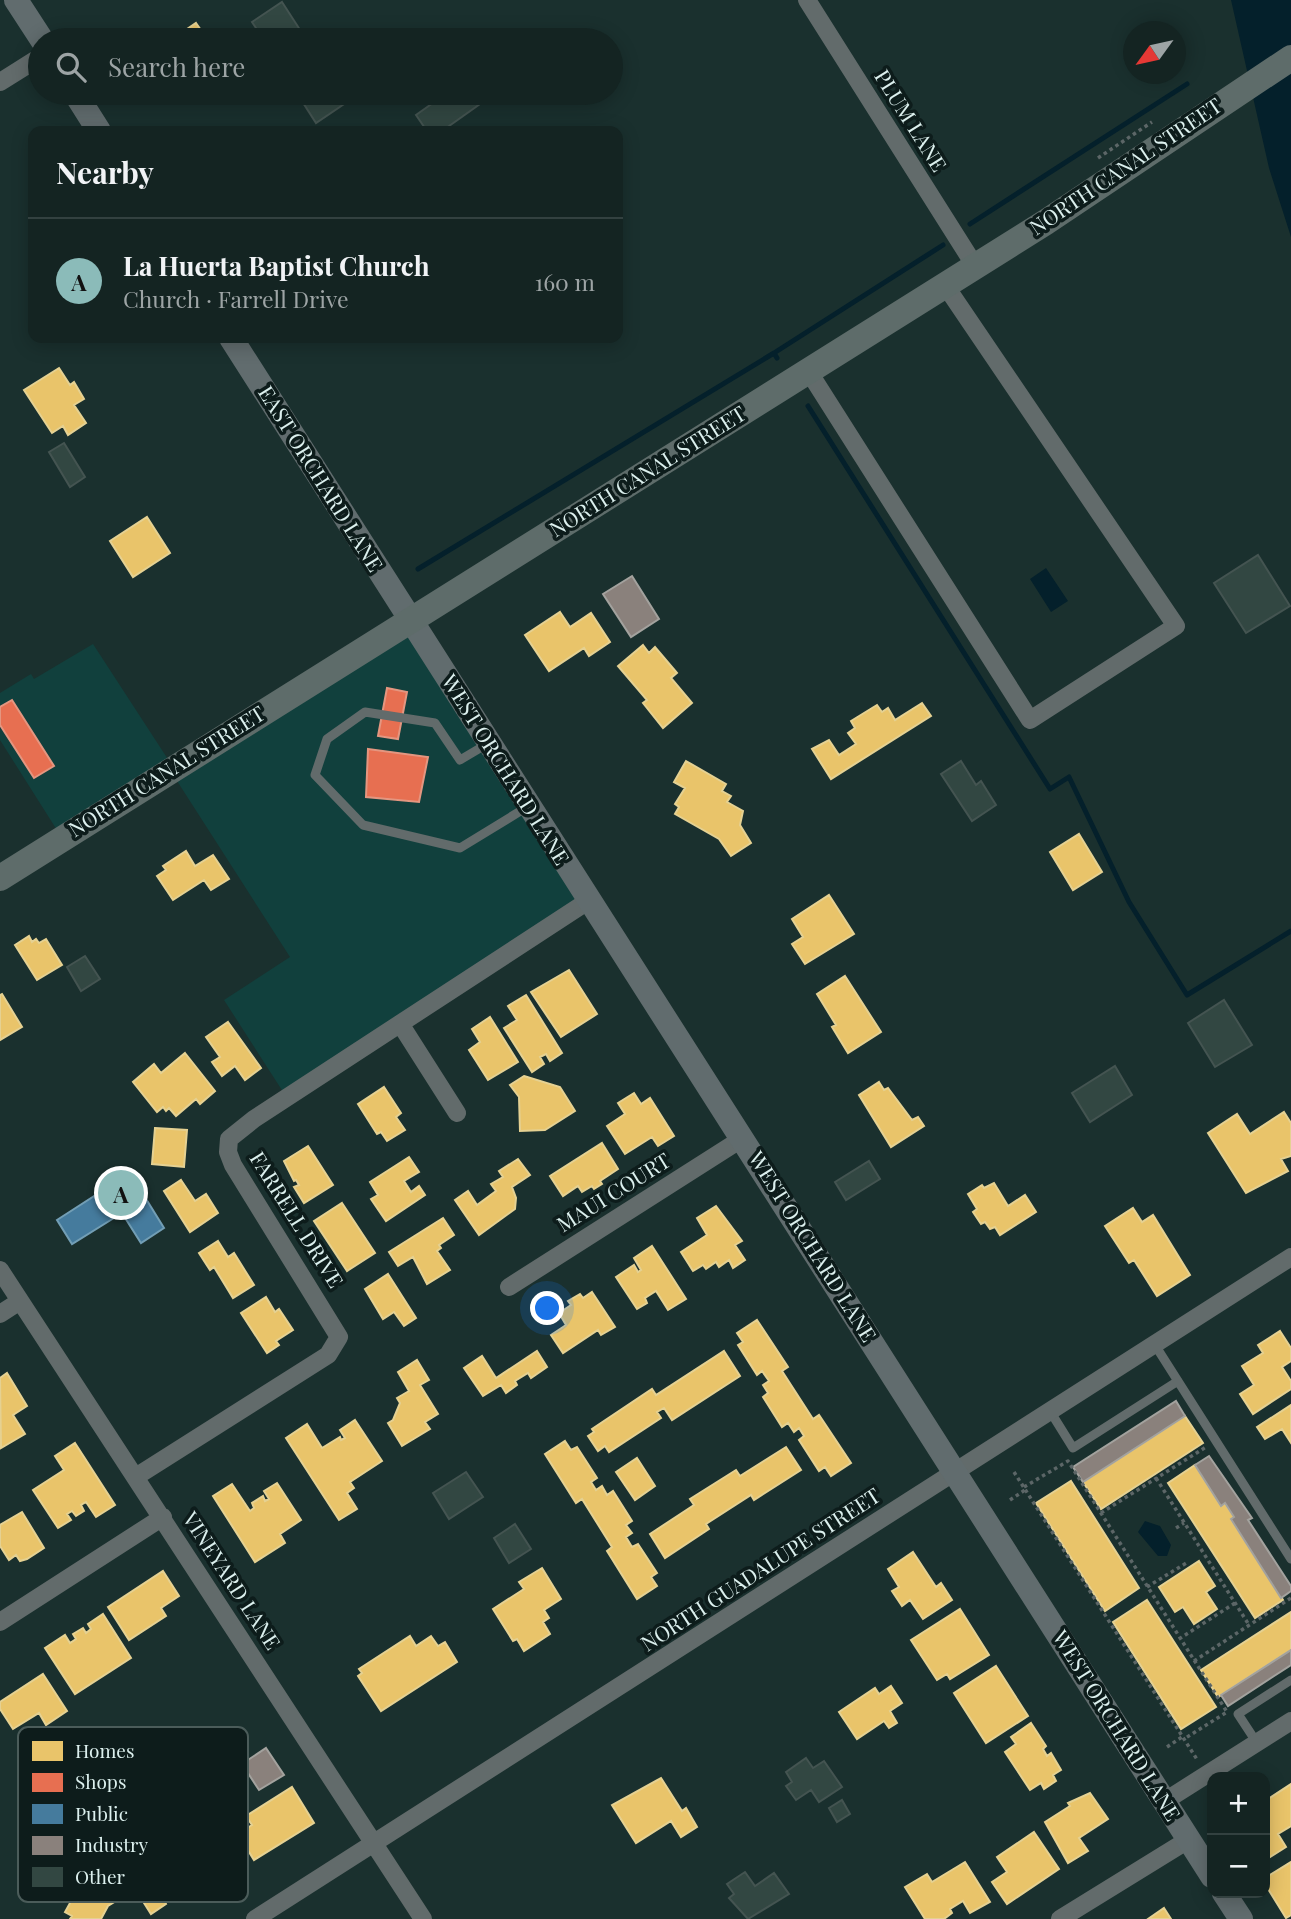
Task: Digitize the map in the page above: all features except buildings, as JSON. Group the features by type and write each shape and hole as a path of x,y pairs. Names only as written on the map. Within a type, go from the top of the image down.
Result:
{"main road":[{"name":"NORTH CANAL STREET","path":"0,878 809,372 1291,58"}],"street":[{"path":"16,0 34,28"},
{"name":"PLUM LANE","path":"807,0 975,266"},
{"path":"0,82 28,64"},
{"path":"83,105 96,126"},
{"path":"809,372 1030,720 1041,713 1176,626 945,285"},
{"name":"EAST ORCHARD LANE","path":"234,343 410,620"},
{"name":"WEST ORCHARD LANE","path":"410,620 1207,1868"},
{"name":"FARRELL DRIVE","path":"137,1476 328,1355 339,1337 233,1164 227,1145 235,1132 588,901"},
{"path":"401,1025 457,1113"},
{"name":"MAUI COURT","path":"509,1287 743,1138"},
{"name":"NORTH GUADALUPE STREET","path":"255,1919 1050,1411 1289,1263"},
{"name":"VINEYARD LANE","path":"0,1270 137,1476 423,1919"},
{"path":"0,1314 20,1301"},
{"path":"0,1622 163,1517"},
{"path":"1165,1801 1291,1721"},
{"path":"1060,1919 1188,1840"},
{"path":"1227,1898 1241,1919"}],"lane":[{"path":"489,743 460,760 435,723 365,712 327,739 314,775 363,825 460,848 529,807"},
{"path":"1155,1345 1291,1559"},
{"path":"1050,1411 1073,1448 1178,1381"},
{"path":"1257,1743 1238,1714 1291,1680"}],"path":[{"path":"1101,1513 1209,1445"},
{"path":"1010,1500 1068,1461 1227,1712 1167,1747"},
{"path":"1014,1472 1201,1766"},
{"path":"1156,1478 1250,1625"},
{"path":"1176,1528 1184,1522"},
{"path":"1147,1587 1188,1562"},
{"path":"1194,1661 1291,1598"},
{"path":"1179,1639 1236,1603"}],"shaded area":[{"path":"1231,0 1291,0 1291,237 1269,168"},
{"path":"1046,568 1068,601 1051,612 1030,579"},
{"path":"410,620 588,901 287,1098 224,1000 290,957 170,770 62,838 0,740 0,693 31,674 34,679 93,644 173,767"},
{"path":"1145,1521 1160,1526 1171,1545 1167,1556 1158,1556 1138,1532"}],"waterway":[{"path":"970,224 1187,84"},
{"path":"777,358 774,353 943,245"},
{"path":"418,569 774,353"},
{"path":"808,406 1050,789 1069,777 1129,902 1187,995 1291,931"}],"place":[{"name":"La Huerta Baptist Church","path":"121,1193"}]}
